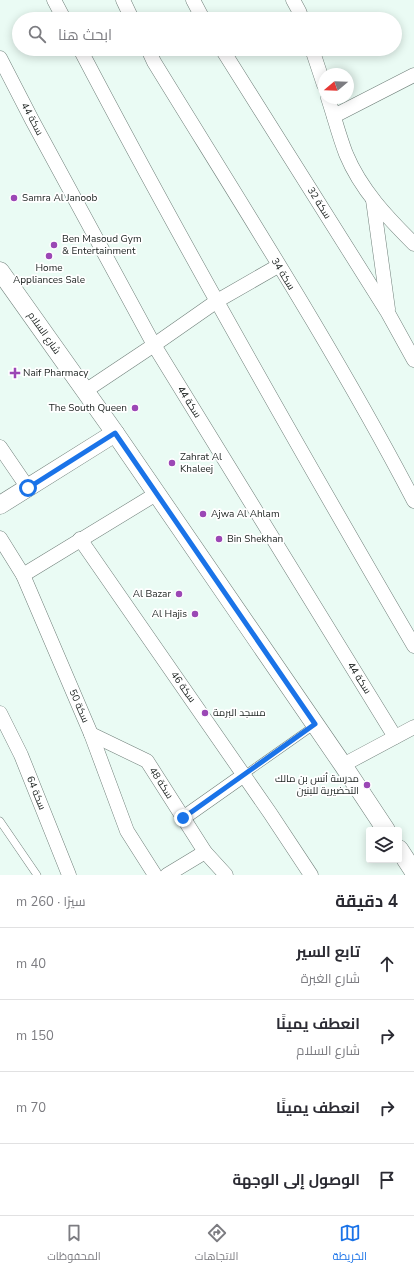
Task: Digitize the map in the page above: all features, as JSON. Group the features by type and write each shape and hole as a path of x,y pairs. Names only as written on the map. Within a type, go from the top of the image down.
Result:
{"street":[{"path":"54,0 60,12"},
{"path":"123,0 129,12"},
{"path":"193,0 200,12"},
{"path":"292,0 299,12"},
{"path":"84,56 124,133 334,509 414,646"},
{"name":"سكة 34","path":"151,56 332,354 391,457 414,501"},
{"name":"سكة 32","path":"226,56 388,313 414,360"},
{"path":"314,56 318,68"},
{"name":"سكة 44","path":"0,58 154,345 395,737"},
{"path":"334,116 413,79"},
{"path":"330,104 346,153 357,176 373,200 414,244"},
{"path":"373,200 388,313"},
{"path":"85,391 218,301 278,266"},
{"name":"شارع السلام","path":"0,271 115,433 384,827"},
{"path":"0,505 115,433"},
{"path":"0,447 28,488"},
{"path":"23,575 156,494"},
{"name":"سكة 50","path":"0,538 23,575 91,734 127,831 155,875"},
{"name":"سكة 46","path":"80,539 244,775 311,875"},
{"name":"سكة 64","path":"0,713 21,755 69,875"},
{"path":"343,765 414,727"},
{"name":"سكة 48","path":"91,734 147,761 205,852 226,875"},
{"path":"183,818 244,775"},
{"path":"167,875 205,852"},
{"path":"402,854 414,872"}],"lane":[{"path":"244,775 315,724"},
{"path":"0,821 37,875"}],"place":[{"name":"Samra Al Janoob","path":"14,198"},
{"name":"Ben Masoud Gym & Entertainment","path":"54,245"},
{"name":"Home Appliances Sale","path":"49,256"},
{"name":"Naif Pharmacy","path":"15,373"},
{"name":"The South Queen","path":"135,408"},
{"name":"Zahrat Al Khaleej","path":"172,463"},
{"name":"Ajwa Al Ahlam","path":"203,514"},
{"name":"Bin Shekhan","path":"219,539"},
{"name":"Al Bazar","path":"179,594"},
{"name":"Al Hajis","path":"195,614"},
{"name":"مسجد البرمة","path":"205,713"},
{"name":"مدرسة أنس بن مالك التحضيرية للبنين","path":"367,785"}],"route":[{"path":"28,488 115,433 315,724 183,818"}]}
